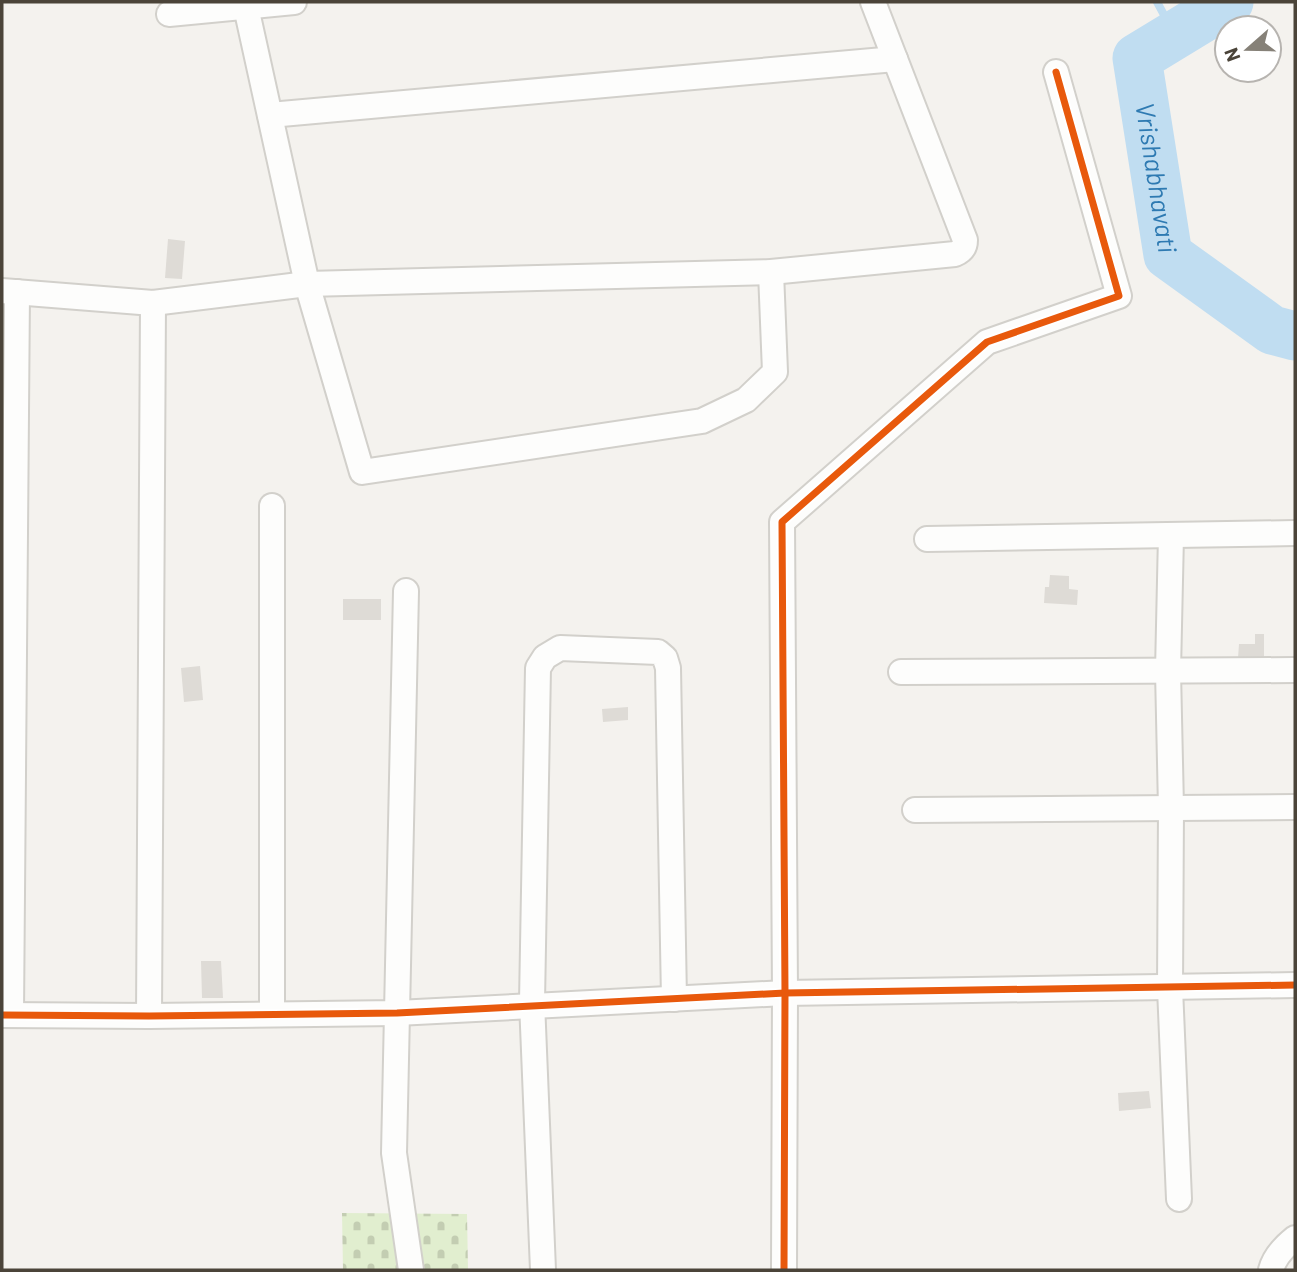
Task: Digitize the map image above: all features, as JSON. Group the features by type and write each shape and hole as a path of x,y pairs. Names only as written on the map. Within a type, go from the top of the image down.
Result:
{"street":[{"path":"169,14 294,2"},
{"path":"873,2 965,240 962,251 955,254 771,272 307,284 153,303 9,291 6,1015 397,1013 785,993 1295,985"},
{"path":"246,6 307,284 362,472 702,421 747,400 775,372 771,272"},
{"path":"270,115 895,59"},
{"path":"784,1270 782,522 987,342 1119,296 1056,72"},
{"path":"149,1016 153,303"},
{"path":"272,506 272,1014"},
{"path":"926,539 1295,533"},
{"path":"1171,535 1168,671 1171,808 1170,988 1179,1199"},
{"path":"406,592 394,1153 411,1270"},
{"path":"543,1270 533,1006 538,668 545,657 560,649 658,652 665,658 668,668 674,999"},
{"path":"901,672 1295,670"},
{"path":"915,810 1295,807"},
{"path":"1271,1270 1286,1245 1295,1238"}],"green space":[{"path":"342,1213 467,1214 468,1270 343,1270"}],"building":[{"path":"168,239 185,241 182,279 165,278"},
{"path":"1050,575 1069,576 1069,589 1078,590 1077,605 1044,603 1045,587 1049,587"},
{"path":"343,599 381,599 381,620 343,620"},
{"path":"1255,634 1264,634 1264,658 1238,658 1239,644 1255,644"},
{"path":"200,666 203,700 184,702 181,668"},
{"path":"628,707 628,720 603,722 602,709"},
{"path":"201,961 221,961 223,998 202,998"},
{"path":"1149,1091 1151,1108 1119,1111 1118,1093"}],"waterway":[{"path":"1157,2 1175,35"},
{"name":"Vrishabhavati","path":"1229,2 1137,58 1168,255 1272,330 1295,336"}],"cycle path":[{"path":"784,1270 782,522 987,342 1119,296 1056,72"},
{"path":"2,1015 397,1013 785,993 1295,985"}]}
